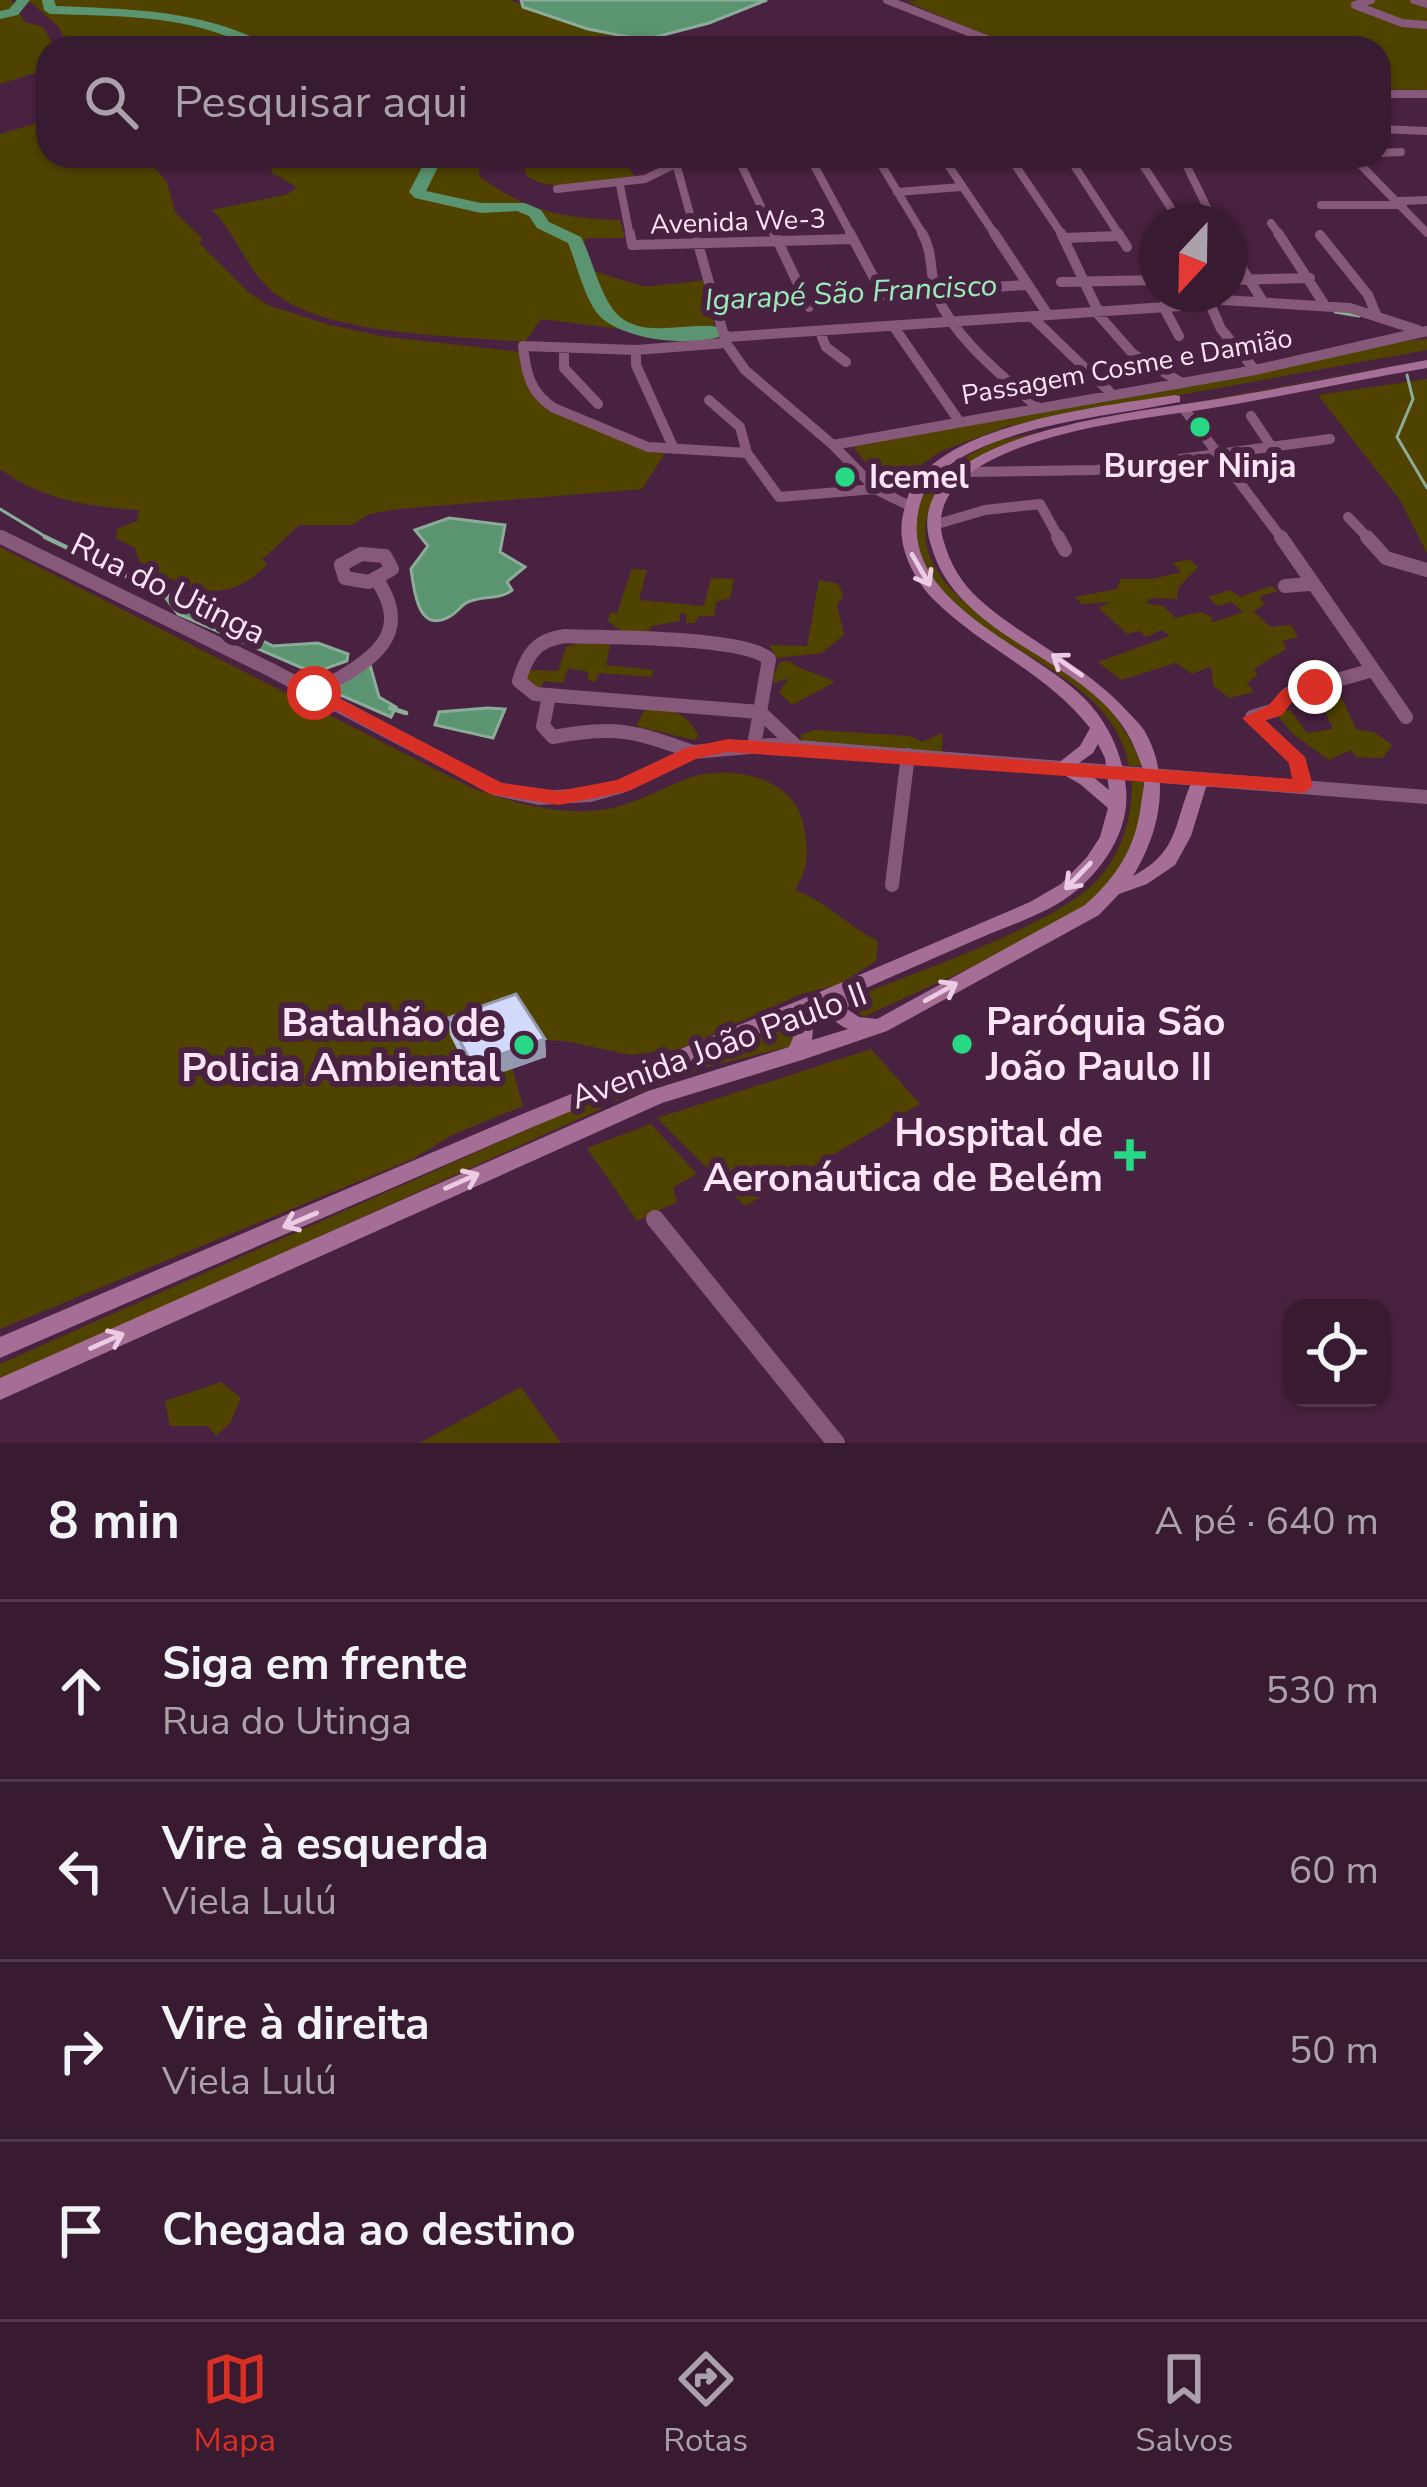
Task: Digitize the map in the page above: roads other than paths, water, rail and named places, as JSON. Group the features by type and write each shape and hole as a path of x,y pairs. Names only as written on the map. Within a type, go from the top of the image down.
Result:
{"main road":[{"path":"910,506 923,485 960,452 1013,430 1427,353"},
{"path":"1119,887 1151,816 1154,775 1126,722 1091,682 982,610 952,584 938,558 934,525 942,494 964,472 996,452 1032,438 1427,364"},
{"name":"Avenida João Paulo II","path":"0,1348 846,992 1065,891 1103,848 1118,807 1118,772 1099,727 1051,677 968,622 930,587 910,551 910,506"},
{"path":"1099,727 1087,748 1061,768 1086,780 1118,807"},
{"path":"1181,777 1196,792 1199,783 1215,780"},
{"name":"Avenida João Paulo II","path":"0,1389 655,1097 880,1026 1092,910 1119,887 1146,880 1172,857 1189,827 1196,792"},
{"path":"846,992 837,1010 841,1016 861,1026 880,1026"},
{"path":"773,1020 798,1022 803,1029 804,1040 795,1055"}],"street":[{"path":"1371,0 1355,5 1402,23 1427,25"},
{"path":"1414,0 1427,4"},
{"path":"892,1 979,36"},
{"path":"1391,94 1427,94"},
{"path":"1391,129 1427,130"},
{"path":"1391,152 1401,152"},
{"path":"557,189 620,185 674,168"},
{"path":"677,168 726,336 746,370 877,490 910,506"},
{"path":"743,168 809,307"},
{"path":"815,168 883,295"},
{"path":"883,168 923,235 933,260 934,288 953,320 991,365 1037,407"},
{"path":"949,168 1047,314"},
{"path":"1017,168 1064,238 1105,328 1139,361 1182,383"},
{"path":"1076,168 1127,247"},
{"path":"1145,168 1168,204"},
{"path":"1188,168 1205,204"},
{"path":"1365,168 1427,233"},
{"name":"Avenida We-3","path":"620,185 628,241 636,245 851,239"},
{"path":"897,192 961,187"},
{"path":"1321,205 1427,200"},
{"path":"1270,223 1326,307"},
{"path":"1064,238 1119,236"},
{"path":"1320,236 1369,295 1376,314"},
{"path":"1247,275 1262,300"},
{"path":"1247,279 1310,278"},
{"path":"1061,281 1139,280"},
{"path":"976,288 1026,285"},
{"path":"1247,300 1376,314 1422,330"},
{"path":"747,454 640,445 548,404 527,377 524,346 636,350 726,336 894,328 1139,307"},
{"path":"1166,312 1179,337"},
{"path":"1214,312 1221,329 1255,370"},
{"path":"1032,317 1113,395"},
{"path":"894,328 959,421"},
{"name":"Passagem Cosme e Damião","path":"833,445 1255,370 1422,330"},
{"path":"820,332 826,347 846,362"},
{"path":"564,348 564,368 598,404"},
{"path":"636,350 636,364 674,448"},
{"path":"1139,361 1149,389"},
{"path":"710,400 740,427 747,454 779,497 923,485"},
{"path":"1184,409 1224,455 1369,671 1406,717"},
{"path":"1251,416 1271,446"},
{"path":"964,472 1096,470 1330,439"},
{"path":"934,525 985,510 1040,504 1056,541 1065,550"},
{"path":"1348,517 1386,558 1427,570"},
{"name":"Rua do Utinga","path":"0,537 314,693 464,775 519,795 590,795 622,786 693,752 754,746 1427,797"},
{"path":"314,693 370,659 390,636 393,614 377,580"},
{"path":"1285,586 1309,584"},
{"path":"754,746 760,712 769,659 760,651 729,644 586,636 545,639 527,652 519,681 535,694 760,712 796,747"},
{"path":"1303,786 1298,761 1252,718 1275,710 1288,694 1369,671"},
{"path":"549,696 544,713 547,734 561,738 596,729 626,730 693,752"},
{"path":"626,730 634,703"},
{"path":"892,885 908,755"},
{"path":"655,1219 836,1443"}],"waterway":[{"path":"0,15 13,12 24,0"},
{"name":"Igarapé São Francisco","path":"48,0 50,10 174,17 238,36"},
{"name":"Igarapé São Francisco","path":"429,168 417,192 421,195 481,208 519,206 535,213 543,225 575,240 604,310 618,323 664,336 721,332"},
{"name":"Igarapé São Francisco","path":"1335,312 1359,316"},
{"name":"Igarapé São Francisco","path":"1407,375 1413,399 1397,437 1427,488"},
{"path":"0,509 50,539"},
{"path":"45,537 50,539"},
{"path":"50,539 174,599"},
{"path":"390,708 406,713"}],"place":[{"name":"Burger Ninja","path":"1200,427"},
{"name":"Icemel","path":"845,477"},
{"name":"Paróquia São João Paulo II","path":"962,1044"},
{"name":"Batalhão de Policia Ambiental","path":"524,1045"},
{"name":"Hospital de Aeronáutica de Belém","path":"1130,1155"}]}
